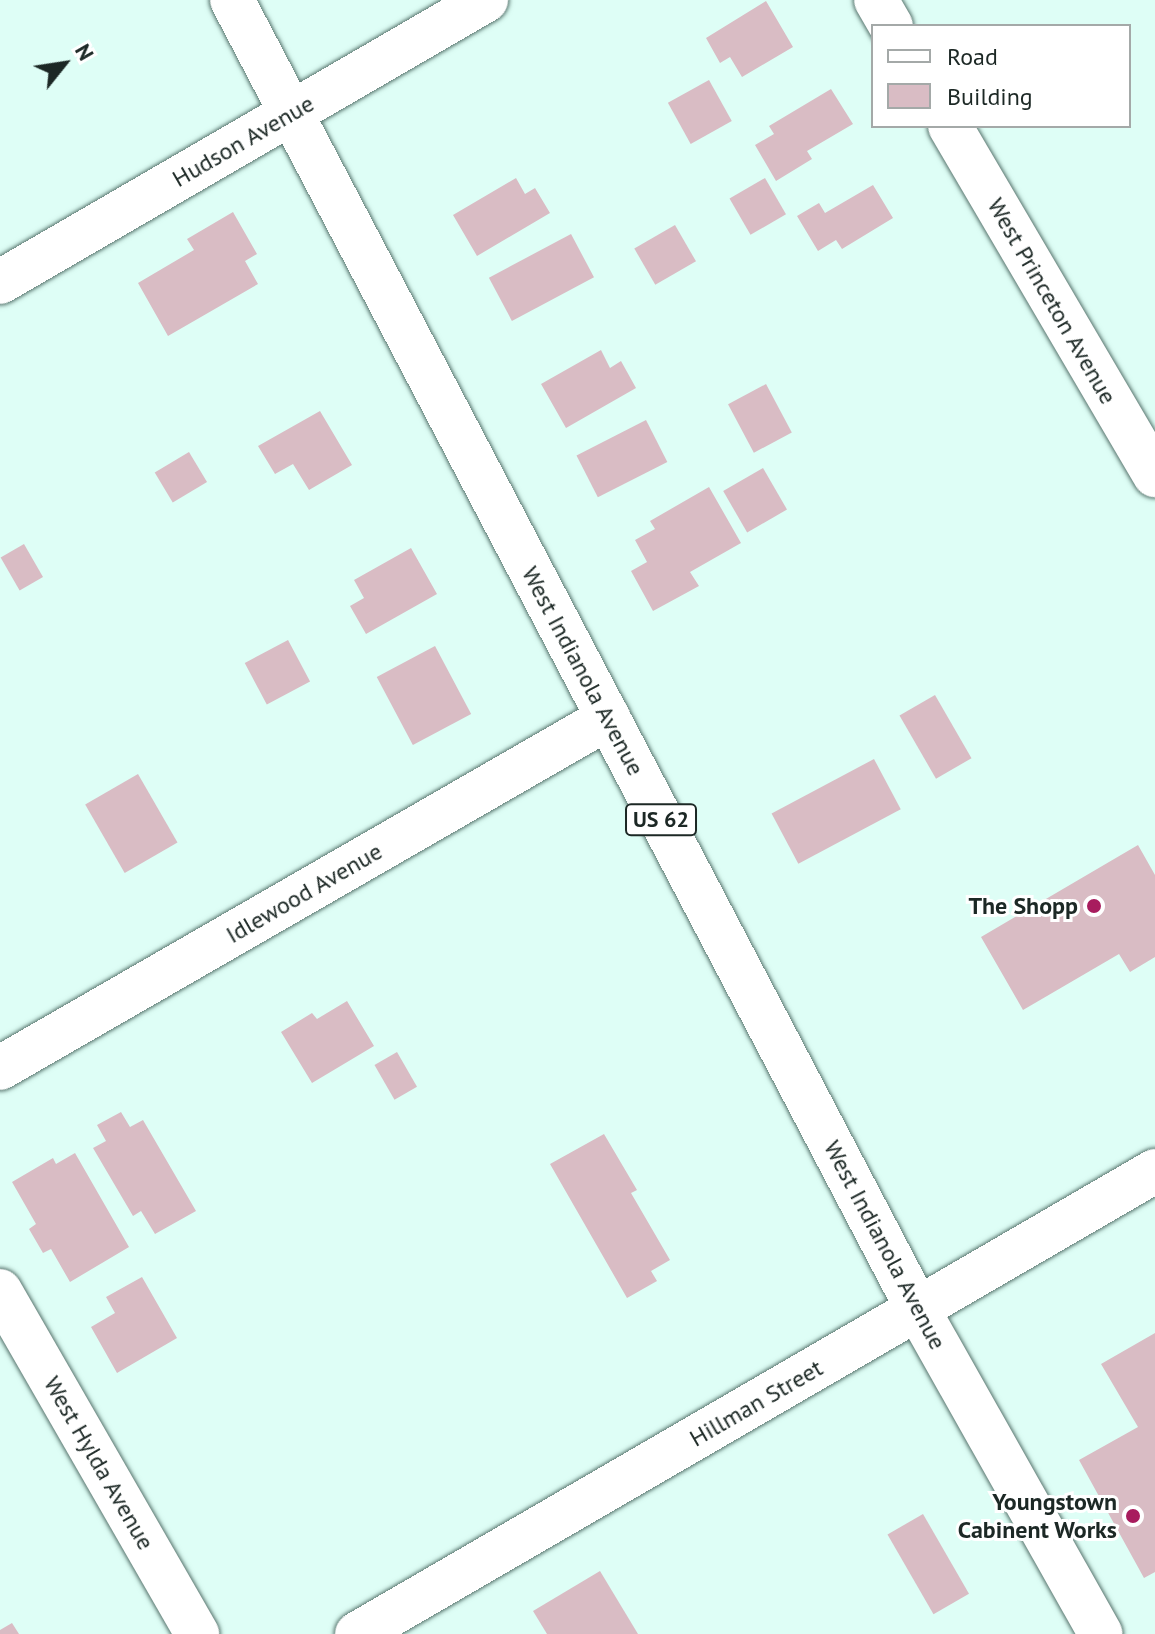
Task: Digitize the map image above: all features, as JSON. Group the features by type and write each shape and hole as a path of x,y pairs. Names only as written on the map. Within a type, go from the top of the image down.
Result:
{"street":[{"name":"West Indianola Avenue","path":"232,0 917,1308 1101,1634"},
{"name":"Hudson Avenue","path":"0,282 486,0"},
{"path":"876,0 890,24"},
{"name":"West Princeton Avenue","path":"951,128 1155,475"},
{"name":"Idlewood Avenue","path":"0,1068 608,718"},
{"name":"Hillman Street","path":"357,1634 1155,1171"},
{"name":"West Hylda Avenue","path":"0,1291 197,1634"}],"building":[{"path":"766,1 793,47 742,77 730,57 720,63 706,38"},
{"path":"709,80 732,121 691,144 668,103"},
{"path":"831,89 853,124 807,151 812,159 776,181 755,145 774,134 769,126"},
{"path":"516,178 525,194 535,188 550,213 477,256 453,215"},
{"path":"765,178 786,214 750,235 729,198"},
{"path":"873,185 893,218 842,249 836,240 818,251 797,216 819,203 825,213"},
{"path":"233,212 257,254 245,261 258,284 168,336 138,283 194,250 187,239"},
{"path":"675,225 696,261 655,285 634,248"},
{"path":"571,234 594,277 512,321 489,278"},
{"path":"601,350 610,368 621,361 636,388 566,428 541,384"},
{"path":"766,384 792,433 754,453 728,404"},
{"path":"320,411 352,465 309,490 293,464 275,474 258,446"},
{"path":"646,420 667,462 598,497 577,455"},
{"path":"189,452 207,482 173,503 155,473"},
{"path":"763,468 787,510 747,533 723,491"},
{"path":"709,487 741,543 690,572 699,586 653,611 631,571 647,562 635,540 655,529 650,521"},
{"path":"24,544 43,577 20,590 1,558"},
{"path":"411,548 437,594 366,634 350,606 364,598 354,580"},
{"path":"288,640 310,681 267,705 245,663"},
{"path":"435,646 471,714 413,745 377,677"},
{"path":"935,695 972,758 936,779 899,716"},
{"path":"874,759 901,809 798,864 772,813"},
{"path":"138,774 178,842 125,873 85,804"},
{"name":"The Shopp","path":"1138,845 1155,875 1155,957 1130,972 1119,954 1023,1010 981,937"},
{"path":"347,1001 374,1046 312,1083 281,1032 312,1013 317,1019"},
{"path":"397,1052 417,1087 394,1100 374,1065"},
{"path":"121,1112 130,1127 143,1120 196,1211 155,1234 141,1211 133,1216 93,1148 106,1141 97,1125"},
{"path":"604,1134 637,1190 631,1193 670,1260 651,1271 657,1281 627,1298 550,1164"},
{"path":"75,1153 129,1247 70,1282 51,1249 43,1253 29,1229 36,1224 12,1182 53,1158 56,1164"},
{"path":"142,1277 177,1338 117,1373 91,1327 115,1313 106,1297"},
{"name":"Youngstown Cabinent Works","path":"1155,1333 1155,1572 1144,1578 1079,1460 1138,1427 1101,1364"},
{"path":"923,1514 969,1594 933,1614 887,1534"},
{"path":"600,1571 638,1634 547,1634 533,1611"},
{"path":"12,1623 19,1634 0,1634 0,1630"}],"place":[{"name":"The Shopp","path":"1094,906"},
{"name":"Youngstown Cabinent Works","path":"1133,1516"}]}
